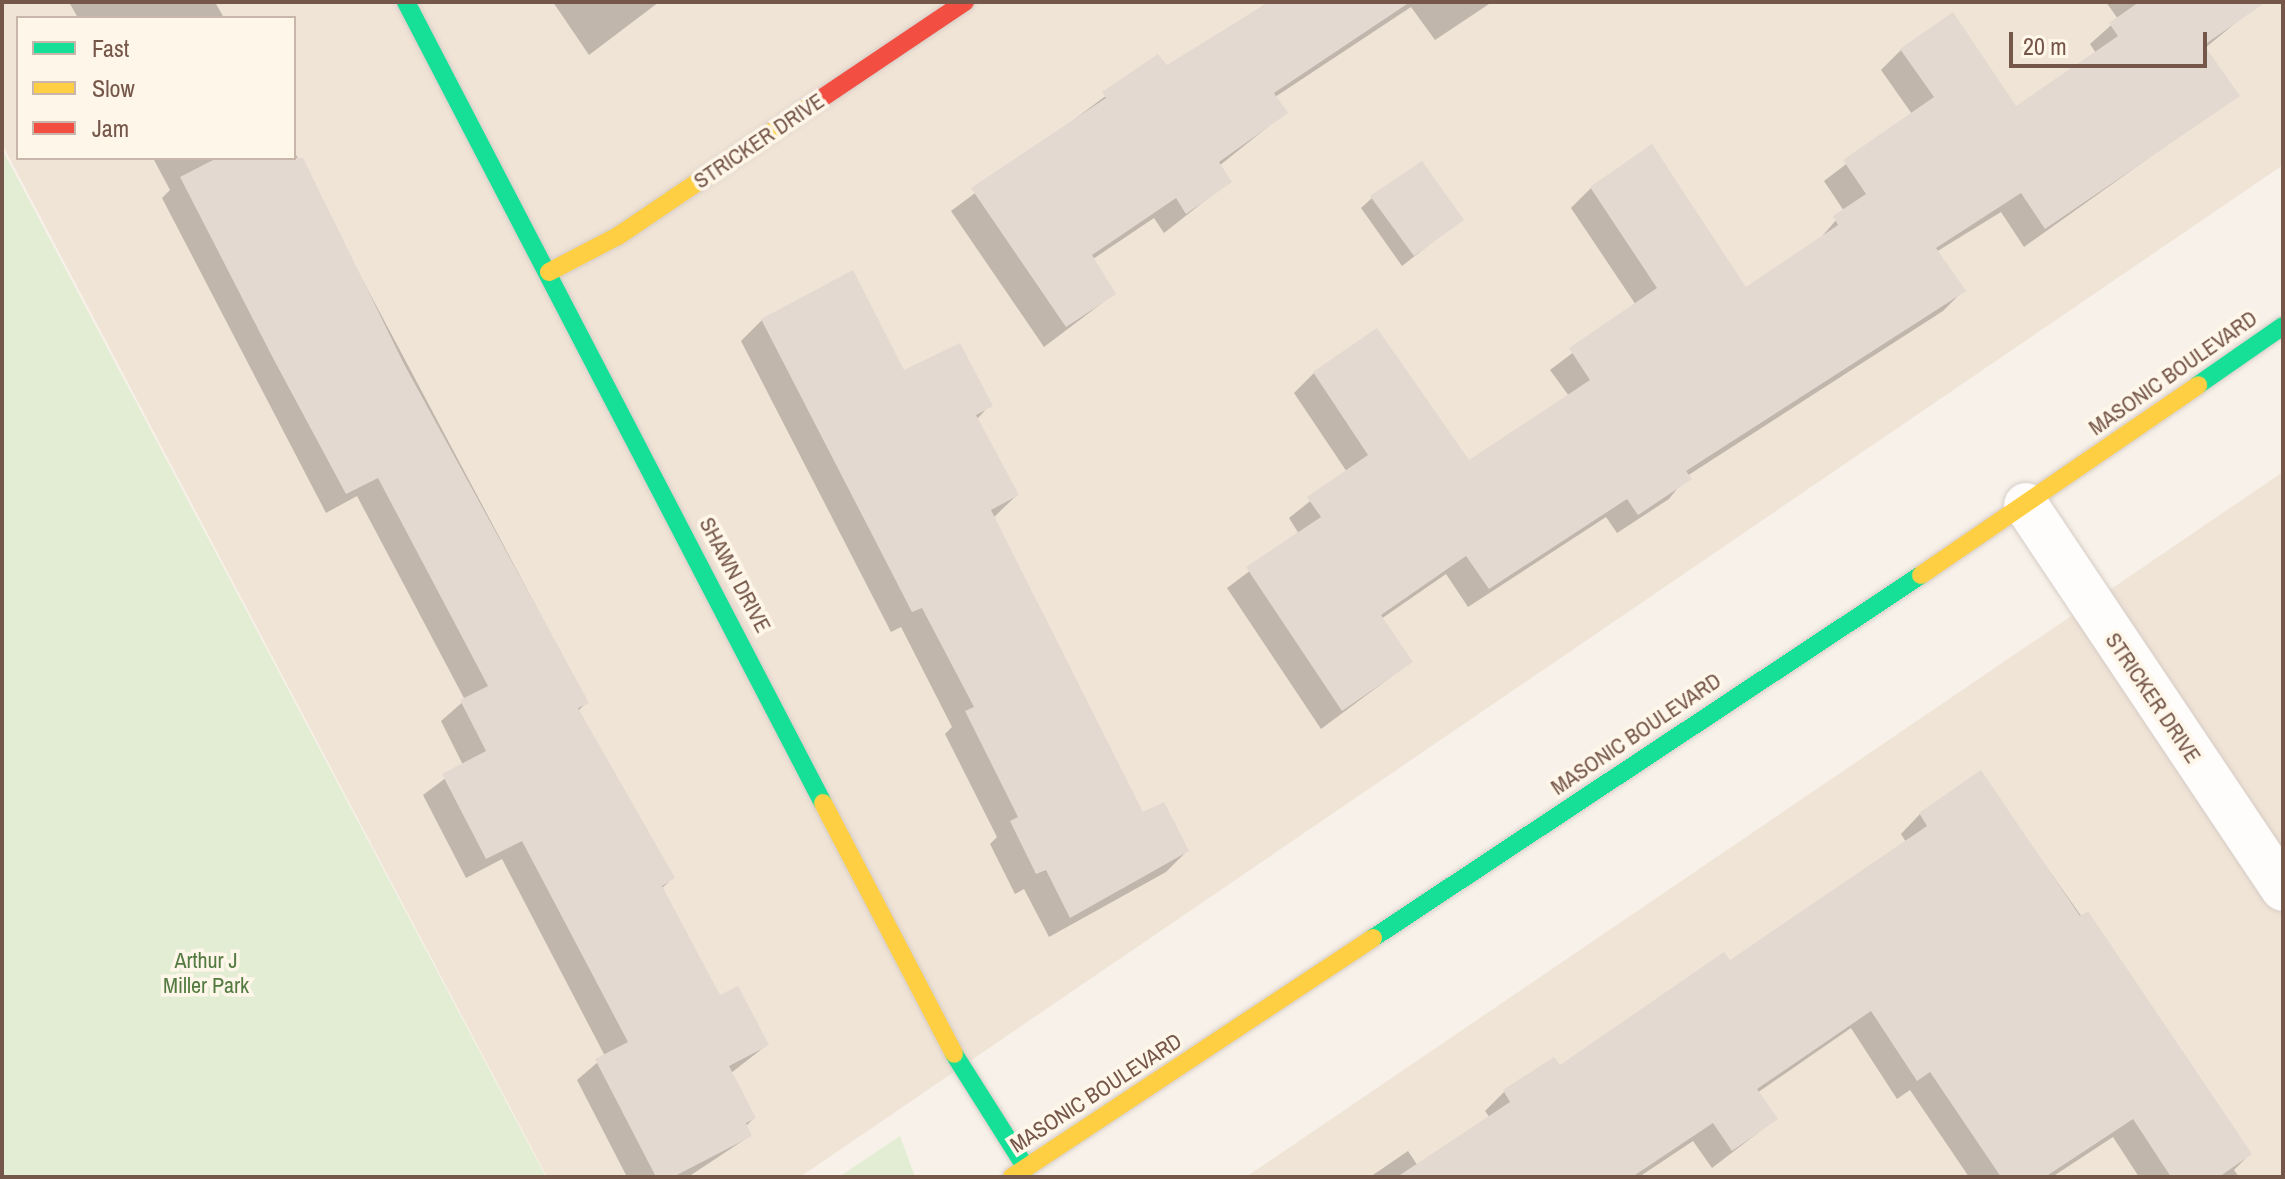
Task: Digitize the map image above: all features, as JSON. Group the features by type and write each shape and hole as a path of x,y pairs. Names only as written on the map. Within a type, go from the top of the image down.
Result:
{"street":[{"name":"SHAWN DRIVE","path":"406,2 965,1076 1019,1172"},
{"name":"STRICKER DRIVE","path":"549,272 618,236 965,2"},
{"name":"MASONIC BOULEVARD","path":"1019,1172 2026,505 2283,326"},
{"name":"STRICKER DRIVE","path":"2026,505 2283,889"}],"shaded area":[{"path":"2,2 2283,2 2283,165 800,1177 547,1177 2,144"},
{"path":"2283,472 2283,1177 1246,1177"}],"green space":[{"name":"Arthur J Miller Park","path":"2,149 546,1177 2,1177"},
{"path":"900,1136 915,1177 839,1177"}],"building":[{"path":"1269,2 1410,2 1274,93 1288,113 1219,162 1232,182 1186,214 1176,198 1092,255 1116,294 1066,327 971,188 1106,98 1102,92 1158,54 1167,65"},
{"path":"2139,2 2266,2 2204,45 2240,96 2045,229 2021,193 1936,248 1966,291 1686,471 1692,479 1638,515 1627,499 1489,589 1466,556 1381,615 1413,662 1342,711 1246,567 1321,517 1307,497 1368,455 1313,372 1377,328 1469,460 1590,380 1569,348 1657,288 1590,187 1652,144 1746,287 1838,225 1833,216 1866,194 1843,160 1934,97 1900,49 1953,12 2016,106 2118,36 2109,23"},
{"path":"303,158 404,364 589,703 578,708 675,878 662,886 720,995 738,986 769,1045 729,1066 756,1118 746,1123 752,1136 673,1177 656,1177 595,1059 628,1042 522,841 486,859 442,774 486,751 460,700 488,686 378,478 346,494 180,177 213,160"},
{"path":"1422,161 1464,220 1414,256 1370,196"},
{"path":"853,270 904,370 960,343 993,406 976,415 1019,495 991,510 1143,812 1164,802 1189,851 1070,918 1046,870 1036,874 1010,821 1018,817 965,711 974,707 922,608 912,612 761,319"},
{"path":"1981,770 2080,916 2088,911 2252,1154 2219,1177 2171,1177 2133,1119 2045,1177 2001,1177 1930,1072 1917,1081 1871,1011 1757,1089 1778,1119 1732,1151 1713,1123 1632,1177 1397,1177 1510,1102 1503,1090 1554,1057 1560,1065 1724,952 1730,960 1927,826 1919,813"}],"traffic: fast":[{"path":"406,2 823,803"},
{"path":"2198,385 2283,326"},
{"path":"1373,938 1921,575"},
{"path":"954,1054 1026,1168"}],"traffic: slow":[{"path":"549,272 618,236 819,100"},
{"path":"1921,575 2198,385"},
{"path":"823,803 954,1054"},
{"path":"1012,1177 1373,938"}],"traffic: jam":[{"path":"819,100 965,2"}]}
